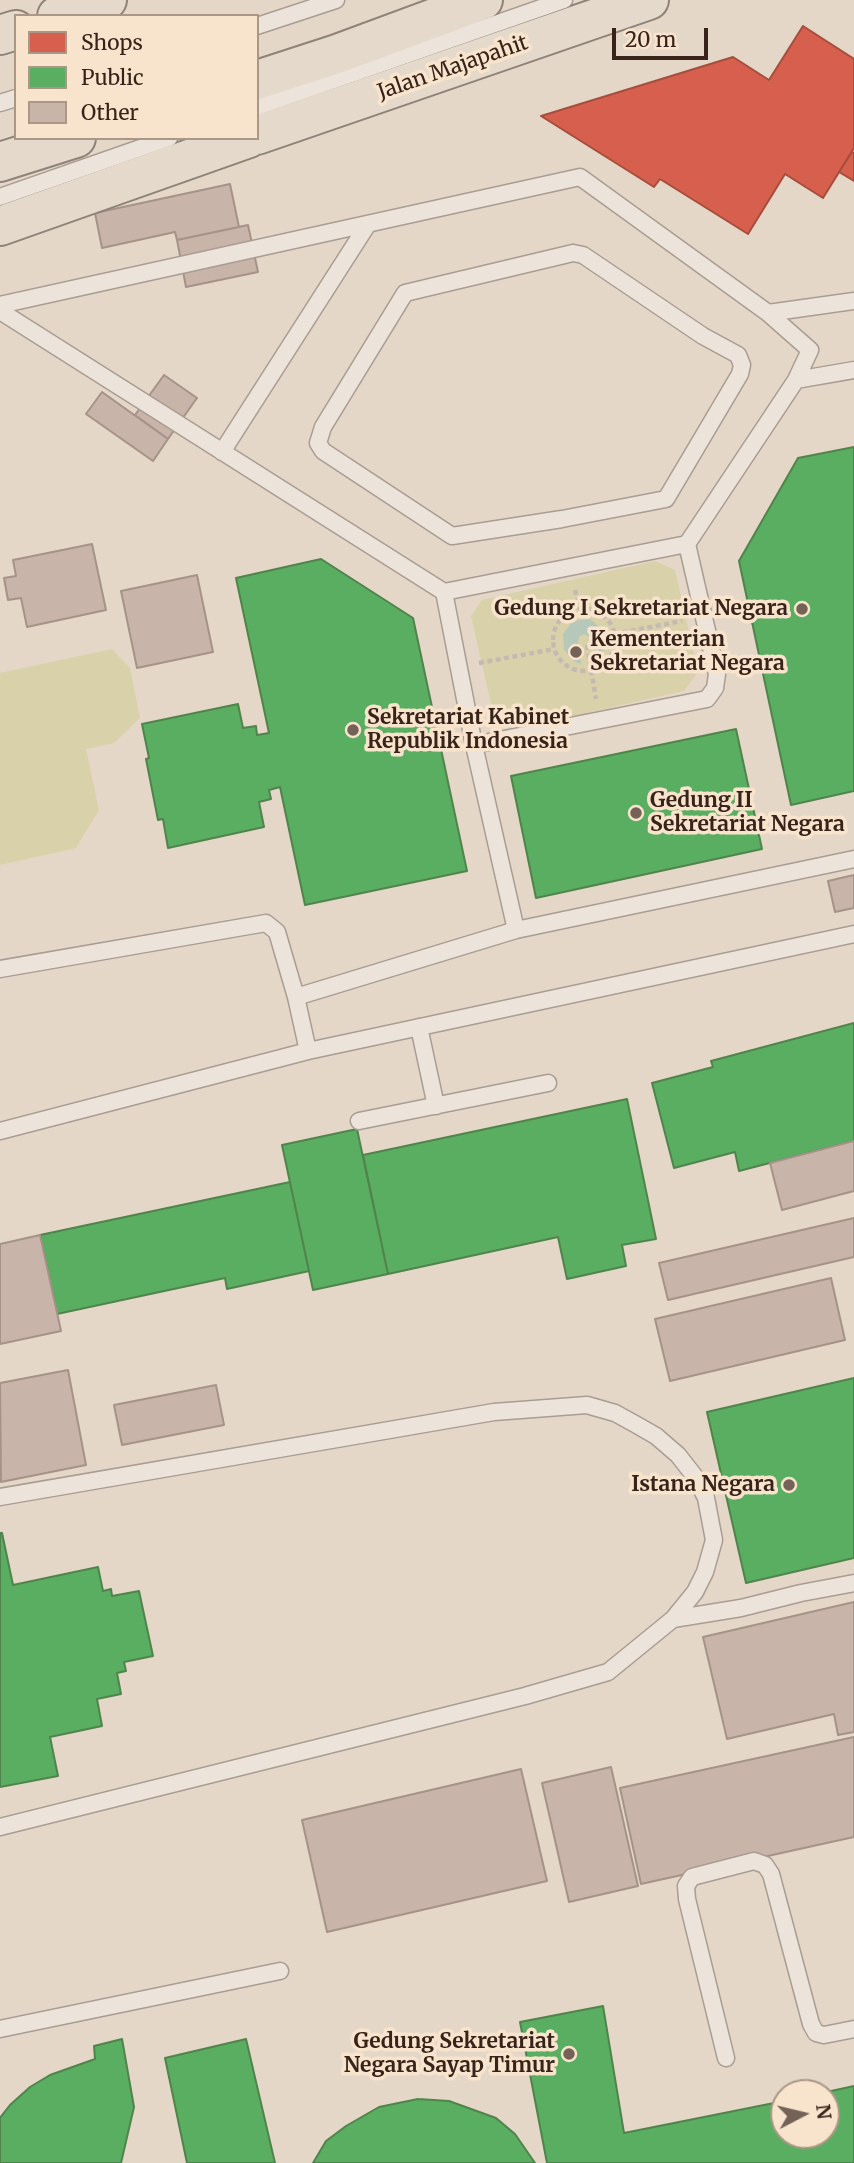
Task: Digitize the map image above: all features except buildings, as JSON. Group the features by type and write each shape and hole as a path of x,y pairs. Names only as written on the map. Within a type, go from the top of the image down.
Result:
{"main road":[{"path":"63,14 107,0"},
{"path":"259,79 337,54 483,0"},
{"name":"Jalan Majapahit","path":"259,134 649,0"},
{"path":"0,162 70,140"},
{"path":"0,226 243,140"}],"lane":[{"path":"259,25 337,0"},
{"path":"259,106 564,0"},
{"path":"0,197 163,140"},
{"path":"0,304 580,177 768,313 810,350 796,380 687,544 444,592 0,312"},
{"path":"222,452 368,223"},
{"path":"573,253 583,255 703,335 738,355 742,365 740,374 666,499 631,504 562,519 452,536 323,451 318,443 319,437 405,293 573,253"},
{"path":"768,313 854,301"},
{"path":"796,380 854,370"},
{"path":"474,745 707,699 715,688 717,674 687,544"},
{"path":"444,592 474,745 516,930"},
{"path":"296,997 516,930 854,859"},
{"path":"0,969 266,923 277,932 308,1051"},
{"path":"0,1131 308,1051 854,934"},
{"path":"419,1027 436,1105"},
{"path":"359,1121 548,1083"},
{"path":"0,1497 494,1412 587,1405 615,1413 656,1436 678,1455 696,1478 706,1498 714,1540 705,1572 695,1592 673,1619 608,1672 525,1696 0,1827"},
{"path":"673,1619 741,1608 854,1583"},
{"path":"726,2058 686,1886 692,1877 754,1861 765,1865 771,1874 816,2033 824,2035 854,2029"},
{"path":"0,2029 280,1971"}],"path":[{"path":"587,609 602,615 608,620 614,634 614,649 610,657 591,670 568,667 554,649 555,629 562,618 573,611 587,609"},
{"path":"614,634 704,617"},
{"path":"587,645 600,721"},
{"path":"458,667 554,649"}],"shaded area":[{"path":"655,561 675,570 698,672 684,691 511,730 494,717 471,616 482,600"},
{"path":"590,619 603,630 606,640 604,651 596,660 592,638 584,634 580,636 578,640 581,664 575,662 564,650 563,634 573,621"},
{"path":"112,649 130,668 140,718 114,743 86,749 99,810 76,848 0,865 0,673"}],"place":[{"name":"Gedung I Sekretariat Negara","path":"802,609"},
{"name":"Kementerian Sekretariat Negara","path":"576,652"},
{"name":"Sekretariat Kabinet Republik Indonesia","path":"353,730"},
{"name":"Gedung II Sekretariat Negara","path":"636,813"},
{"name":"Istana Negara","path":"789,1485"},
{"name":"Gedung Sekretariat Negara Sayap Timur","path":"569,2054"}]}
